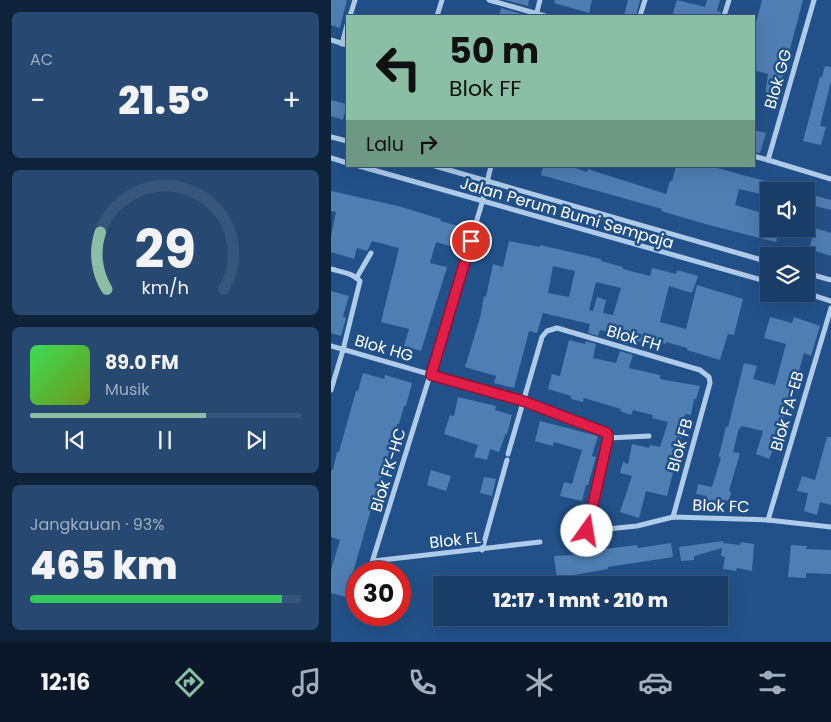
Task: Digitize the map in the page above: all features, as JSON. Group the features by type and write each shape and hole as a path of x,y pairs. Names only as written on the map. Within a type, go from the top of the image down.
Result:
{"street":[{"path":"350,15 355,0"},
{"path":"437,15 442,0"},
{"path":"489,0 536,15 540,0"},
{"path":"640,15 645,0"},
{"path":"724,15 729,0"},
{"name":"Blok GG","path":"767,160 814,0"},
{"path":"331,40 345,44"},
{"path":"331,136 346,141"},
{"path":"755,157 831,179"},
{"path":"331,158 346,163"},
{"name":"Jalan Perum Bumi Sempaja","path":"362,167 760,279"},
{"name":"Jalan Perum Bumi Sempaja","path":"438,167 760,259"},
{"name":"Blok FK-HC","path":"373,560 431,375 491,167"},
{"path":"357,277 371,253"},
{"path":"331,269 357,277 360,281 331,390"},
{"path":"815,276 831,280"},
{"path":"815,296 831,301"},
{"name":"Blok FA-EB","path":"768,520 831,308"},
{"name":"Blok FH","path":"523,401 542,337 547,331 557,328 700,370 710,380"},
{"name":"Blok HG","path":"331,346 523,401 603,431 607,433 608,438"},
{"name":"Blok FB","path":"673,517 710,380"},
{"path":"482,550 523,401"},
{"path":"608,438 649,436"},
{"name":"Blok FC","path":"608,438 587,531 637,526 673,517 768,520 831,527"},
{"name":"Blok FL","path":"373,560 482,550 539,542"}],"building":[{"path":"331,0 347,0 340,28 331,25"},
{"path":"505,0 529,0 528,6"},
{"path":"555,0 592,0 589,13 554,3"},
{"path":"628,0 640,0 636,15 624,15"},
{"path":"677,0 705,7 707,0 720,0 717,11 721,12 720,15 672,15"},
{"path":"762,0 803,0 777,98 765,96 768,74 755,71 756,23"},
{"path":"501,8 525,15 499,15"},
{"path":"825,66 831,67 831,81 820,126 826,127 821,145 803,141 820,77 822,77"},
{"path":"331,100 346,104 343,120 331,116"},
{"path":"755,130 766,133 760,153 755,152"},
{"path":"543,167 573,167 587,172 588,169 666,194 676,167 714,167 769,182 760,182 760,194 739,189 735,205 760,212 760,237 777,237 776,242 705,224 661,211 662,209 541,175"},
{"path":"331,191 398,206 466,228 460,249 436,242 430,263 447,267 421,351 404,346 409,329 381,322 399,248 372,241 367,251 357,248 354,259 331,252 331,236 336,212 331,211"},
{"path":"815,196 831,200 831,210 815,206"},
{"path":"815,228 831,233 831,256 815,251 815,247 810,247 812,237 815,237"},
{"path":"509,241 540,247 540,245 601,259 601,261 623,267 623,269 650,276 652,268 676,274 677,270 698,276 692,293 669,286 660,322 686,329 697,285 743,299 734,335 728,334 720,360 687,350 687,348 651,339 650,344 637,341 635,346 622,343 623,335 600,330 598,336 588,333 590,324 543,313 537,333 529,331 514,388 494,383 496,376 465,367 480,318 484,296 486,297 493,264 503,267","holes":["553,266 575,271 569,297 548,293","596,282 621,288 613,315 603,313 606,300 597,297 593,311 589,310"]},
{"path":"331,291 349,296 343,316 346,318 341,336 331,333"},
{"path":"770,317 792,323 794,317 820,326 811,356 804,353 790,403 787,403 782,425 785,425 783,436 779,435 769,459 756,454 763,431 741,426 739,428 733,452 740,453 729,491 731,492 729,501 719,499 716,508 704,504 707,496 696,494 698,484 712,487 744,363 757,366 753,379 775,385 786,344 764,338"},
{"path":"569,340 585,344 586,341 596,344 593,358 616,363 620,351 633,355 629,368 660,375 660,379 700,386 696,399 694,399 691,415 685,414 680,433 683,434 667,496 646,491 639,518 620,512 632,476 620,473 623,462 628,464 632,444 649,448 650,445 660,447 668,422 652,418 653,415 633,410 631,415 620,411 621,409 584,398 583,402 571,399 571,396 548,389 552,374 560,376"},
{"path":"363,373 384,379 385,375 412,383 384,468 376,507 372,506 356,561 346,561 346,597 331,593 331,570 340,540 331,537 331,470 333,470 337,452 339,452 356,391 358,391"},
{"path":"458,397 496,406 495,410 512,415 507,434 499,452 490,449 487,460 474,457 478,445 444,434 450,415 454,416"},
{"path":"540,421 598,436 592,456 596,457 582,501 560,496 564,482 572,484 582,450 554,442 553,446 535,441"},
{"path":"827,437 831,437 831,505 820,502 817,515 804,511 808,493 797,491 802,476 815,480"},
{"path":"431,470 451,476 446,491 427,485"},
{"path":"484,477 496,479 492,496 480,493"},
{"path":"723,541 723,543 740,545 741,542 754,544 752,571 737,568 736,571 723,569 725,557 721,556 722,548 694,556 694,560 681,561 679,547"},
{"path":"671,543 673,557 608,567 608,569 568,576 557,576 554,556 637,545 638,548"},
{"path":"791,545 807,546 806,549 831,550 831,574 806,573 806,578 788,577"}],"route":[{"path":"471,241 431,375 523,401 607,433 608,438 587,531"}]}
